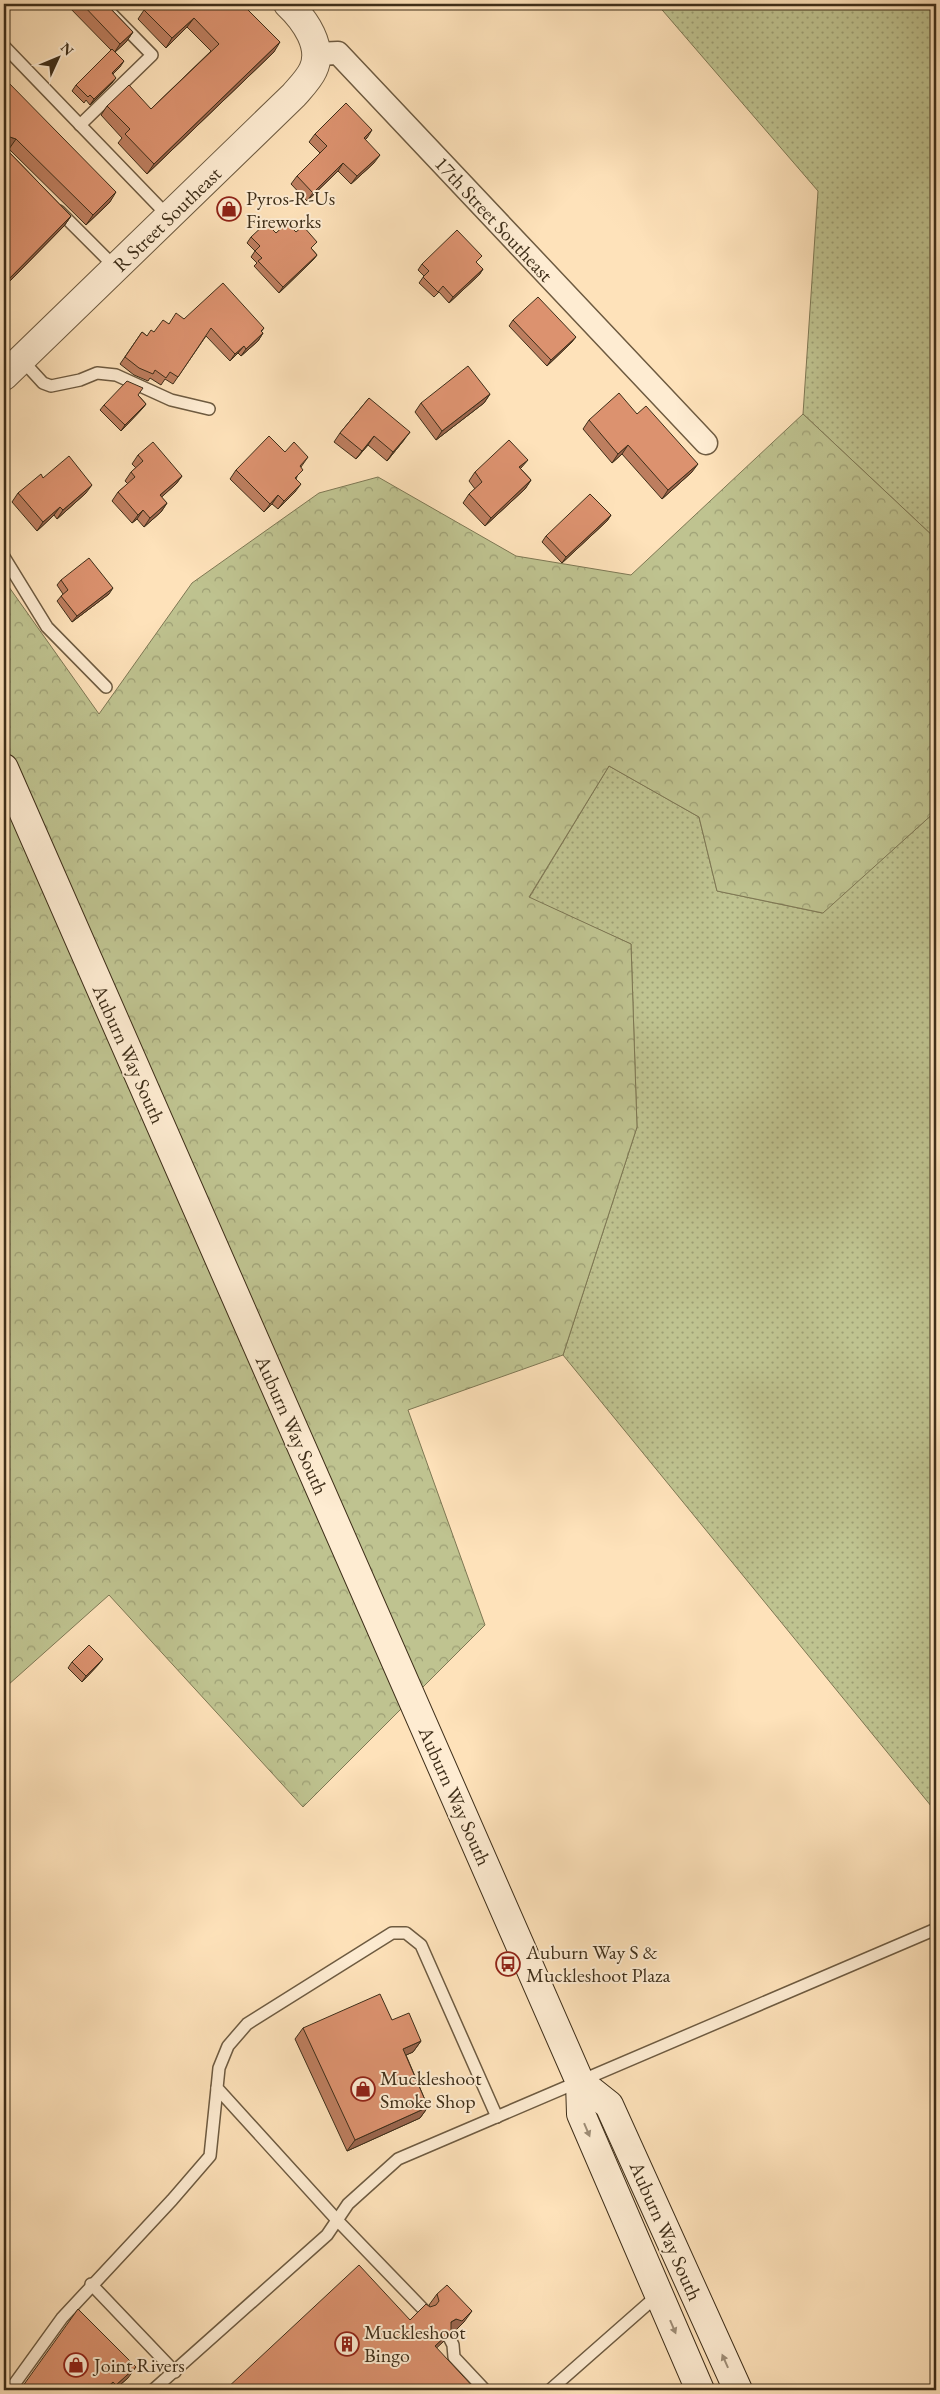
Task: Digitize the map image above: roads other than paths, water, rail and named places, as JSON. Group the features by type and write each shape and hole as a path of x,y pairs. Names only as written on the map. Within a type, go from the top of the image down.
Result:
{"main road":[{"path":"288,4 306,26 316,48 316,54"},
{"name":"R Street Southeast","path":"12,368 294,96 312,73 316,54"},
{"name":"Auburn Way South","path":"4,768 580,2082 581,2114 700,2390"},
{"name":"Auburn Way South","path":"580,2082 610,2105 738,2390"}],"street":[{"name":"17th Street Southeast","path":"316,54 338,53 706,443"}],"lane":[{"path":"80,125 152,55 102,4"},
{"path":"4,46 169,218"},
{"path":"51,202 116,268"},
{"path":"12,368 51,386 96,373 116,375 172,400 209,408"},
{"path":"4,557 47,627 106,687"},
{"path":"153,2390 327,2236 348,2204 398,2159 936,1929"},
{"path":"10,2390 62,2318 172,2200 210,2156 219,2068 228,2046 247,2024 392,1933 406,1933 421,1945 497,2117"},
{"path":"218,2088 337,2220 424,2310"},
{"path":"92,2284 174,2372"},
{"path":"550,2390 659,2294"},
{"path":"449,2337 453,2345 454,2357 485,2390"}],"place":[{"name":"Pyros-R-Us Fireworks","path":"229,209"},
{"name":"Auburn Way S & Muckleshoot Plaza","path":"508,1964"},
{"name":"Muckleshoot Smoke Shop","path":"363,2089"},
{"name":"Muckleshoot Bingo","path":"347,2344"},
{"name":"Joint Rivers","path":"76,2365"}]}
